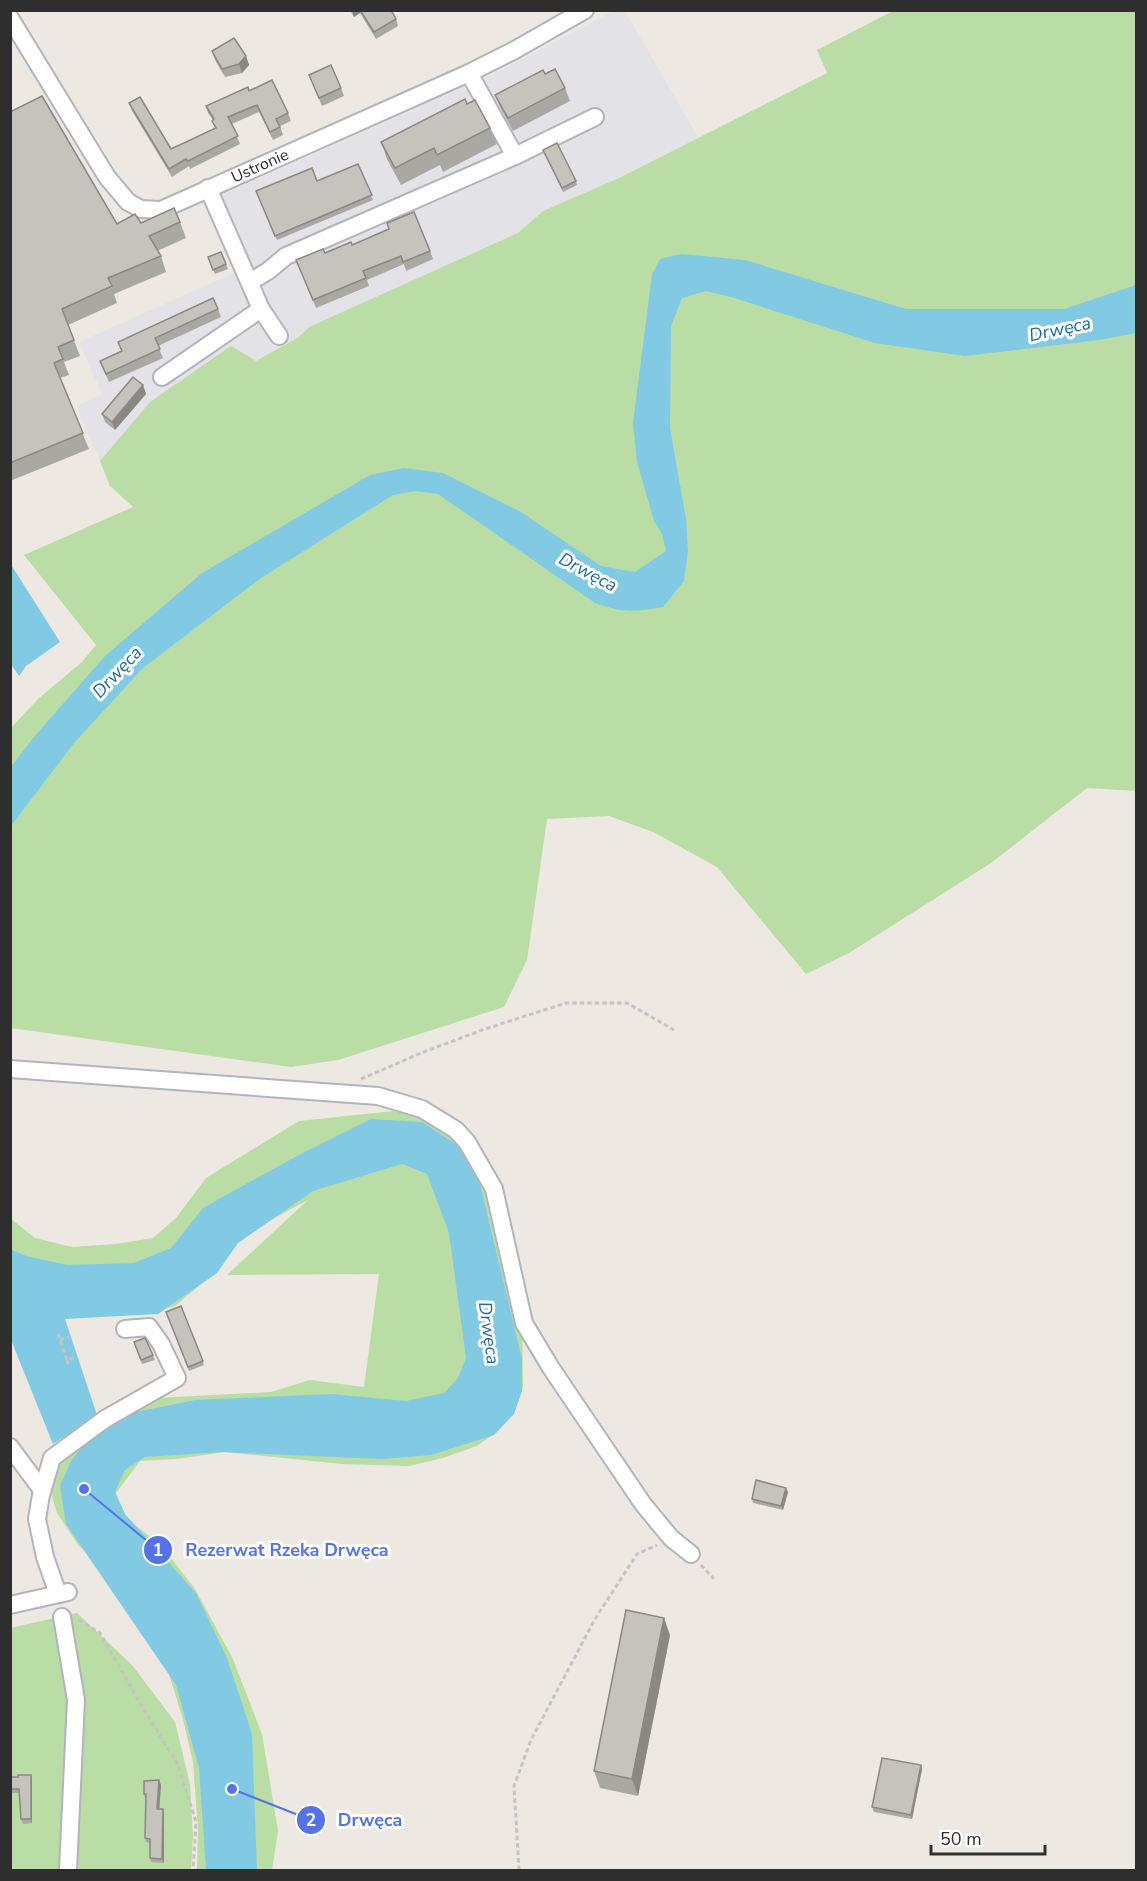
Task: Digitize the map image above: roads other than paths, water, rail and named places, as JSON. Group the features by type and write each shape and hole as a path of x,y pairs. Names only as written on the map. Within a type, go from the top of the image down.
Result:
{"street":[{"name":"Ustronie","path":"10,18 107,177 128,202 141,209 161,210 469,73 585,10"},
{"path":"469,73 515,156"},
{"path":"250,282 286,256 515,156 595,117"},
{"path":"208,189 261,309 279,336"},
{"path":"162,377 261,309"},
{"path":"10,1069 378,1096 422,1108 456,1130 467,1142 494,1189 524,1323 551,1368 643,1504 671,1538 691,1554"},
{"path":"10,1605 63,1593 45,1557 37,1519 42,1490 52,1458 105,1419 177,1378 161,1344 149,1327 125,1329"},
{"path":"10,1447 42,1490"},
{"path":"68,1870 76,1700 70,1618"}],"water":[{"path":"681,254 745,260 906,309 1064,309 1136,285 1136,333 1099,340 965,356 875,343 706,291 682,298 671,326 670,428 686,519 688,551 684,581 663,607 629,611 595,603 438,494 416,491 393,495 261,578 143,668 74,743 11,826 11,767 33,738 105,656 202,573 370,475 404,468 443,473 521,512 601,566 635,572 666,551 662,534 654,521 637,462 633,423 652,274 660,259"},
{"path":"10,563 60,642 26,666 19,676 11,664"},
{"path":"371,1119 422,1122 457,1145 478,1175 522,1359 522,1391 514,1414 494,1435 431,1455 383,1459 222,1452 145,1457 125,1470 115,1492 125,1514 196,1593 227,1658 252,1734 257,1870 206,1870 199,1768 176,1685 66,1524 60,1486 71,1461 86,1442 126,1414 195,1400 331,1394 406,1401 444,1393 458,1378 466,1358 449,1233 427,1174 402,1164 313,1191 238,1243 217,1273 158,1314 65,1319 97,1415 53,1444 11,1340 10,1249 26,1256 67,1265 134,1263 171,1248 203,1208 295,1157"}],"place":[{"name":"Rezerwat Rzeka Drwęca","path":"84,1489"},
{"name":"Drwęca","path":"232,1789"}]}
